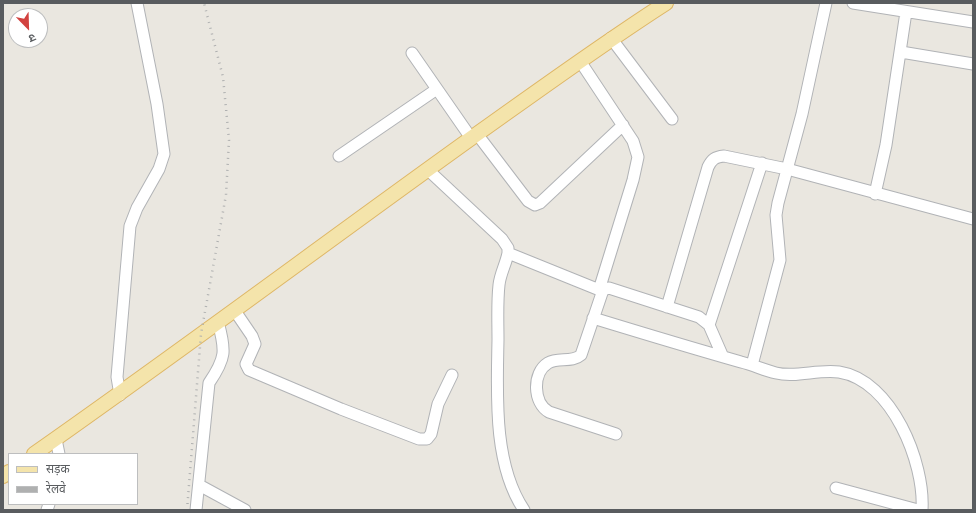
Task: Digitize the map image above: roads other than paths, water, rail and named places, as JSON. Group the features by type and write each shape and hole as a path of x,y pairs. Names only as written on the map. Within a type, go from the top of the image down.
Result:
{"main road":[{"path":"35,453 235,311 427,169 612,38 666,3"}],"street":[{"path":"120,394 117,377 130,226 137,208 161,164 164,154 157,104 144,49 137,3"},
{"path":"752,365 780,260 776,210 802,114 826,3"},
{"path":"853,3 973,22"},
{"path":"875,194 886,145 906,12"},
{"path":"612,38 672,119"},
{"path":"901,52 973,64"},
{"path":"412,53 437,89 474,136 528,201 535,205 540,203 623,125"},
{"path":"580,61 636,146 638,157 633,180 581,355 575,359 550,362 543,367 537,386 537,397 542,406 549,412 616,434"},
{"path":"339,156 437,89"},
{"path":"667,307 710,162 714,158 724,156 762,163 973,219"},
{"path":"710,325 762,163"},
{"path":"427,169 502,239 508,248 499,287 497,403 503,452 510,482 515,496 524,510"},
{"path":"508,253 600,291 609,288 699,317 710,325 723,357"},
{"path":"235,311 254,340 255,347 246,364 249,370 341,410 419,439 426,439 431,434 438,404 452,375"},
{"path":"593,318 752,365 777,374 826,370 852,375 871,386 894,414 908,440 921,489 922,510"},
{"path":"196,510 209,383 220,366 225,346 218,322"},
{"path":"56,439 59,453"},
{"path":"199,486 245,510"},
{"path":"836,488 918,510"}],"railway":[{"path":"187,510 201,334 226,195 229,140 223,77 204,3"}]}
